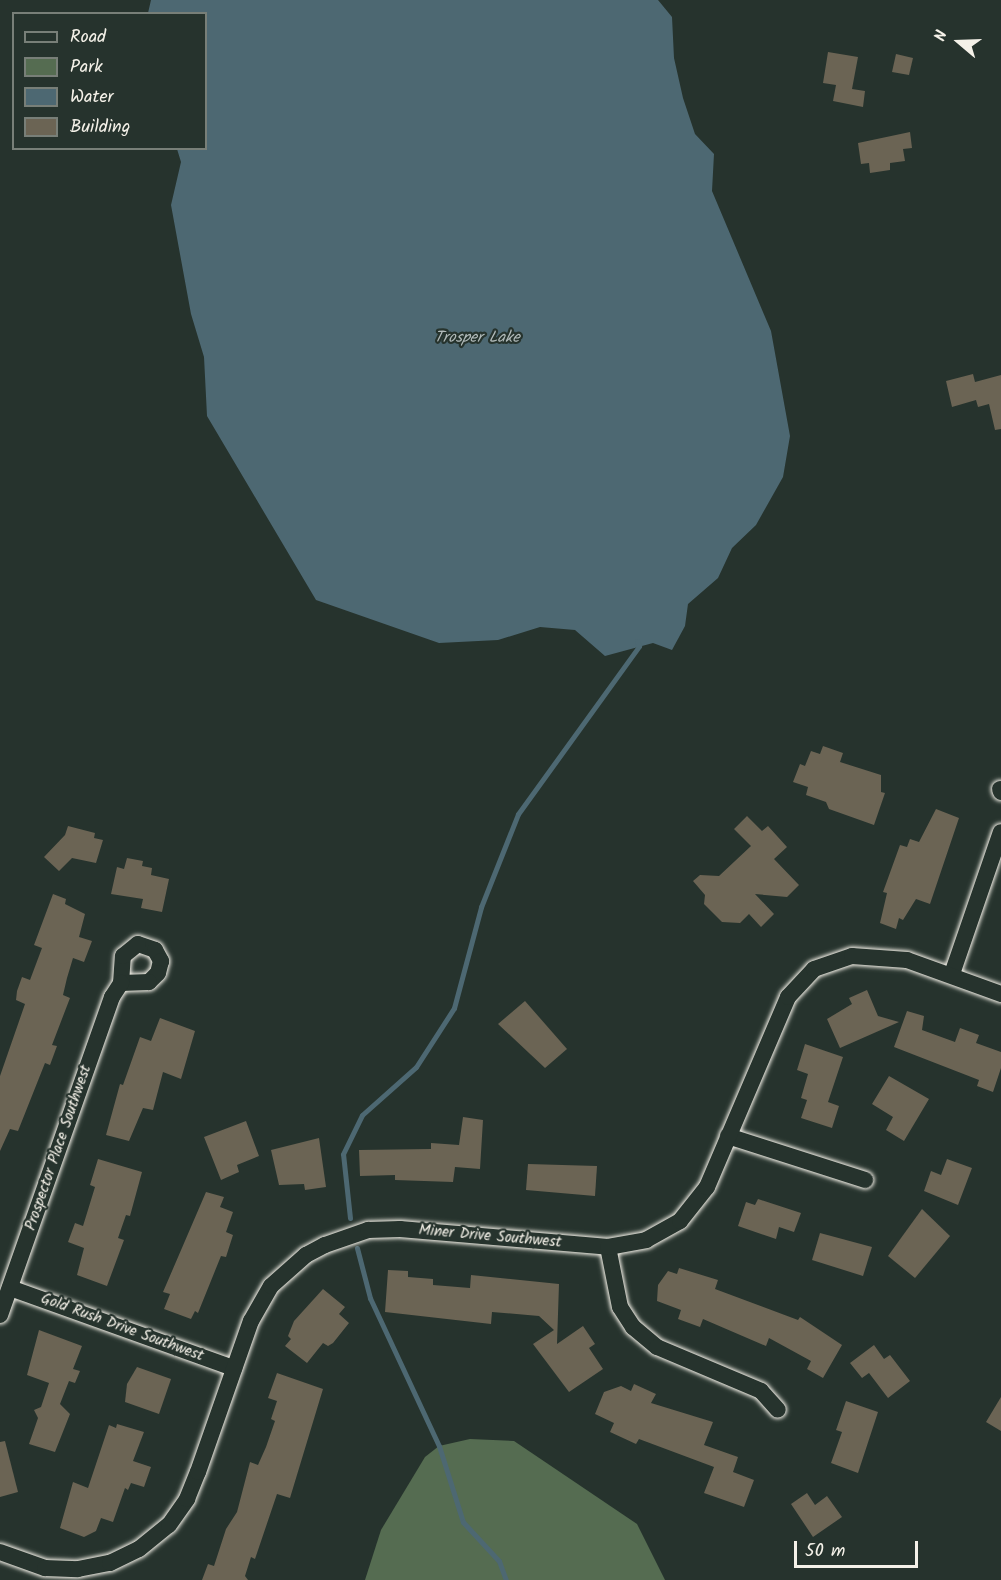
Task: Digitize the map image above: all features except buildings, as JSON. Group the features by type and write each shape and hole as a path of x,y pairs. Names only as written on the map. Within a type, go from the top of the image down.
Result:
{"street":[{"path":"952,974 1001,832"},
{"name":"Miner Drive Southwest","path":"0,1552 43,1574 78,1569 110,1563 139,1549 169,1525 187,1499 251,1322 271,1286 306,1256 340,1238 368,1230 400,1229 608,1247 657,1235 690,1213 707,1187 788,997 814,969 852,956 907,960 952,974 1001,994"},
{"name":"Prospector Place Southwest","path":"0,1315 112,997 121,983"},
{"path":"728,1137 865,1180"},
{"path":"608,1247 620,1307 633,1327 657,1347 761,1391 778,1410"},
{"name":"Gold Rush Drive Southwest","path":"10,1288 234,1368"}],"green space":[{"path":"470,1439 514,1441 637,1524 665,1580 365,1580 381,1530 425,1457 439,1446"}],"water":[{"name":"Trosper Lake","path":"151,0 658,0 672,17 674,58 683,98 695,134 714,154 712,191 771,331 790,436 783,477 756,525 732,548 718,578 688,604 685,626 672,650 653,643 605,656 575,630 540,627 498,640 439,643 316,600 207,416 204,357 191,314 171,205 181,162 177,150 207,150 207,12 148,12"}],"waterway":[{"path":"350,1218 343,1154 362,1115 416,1067 454,1008 481,907 518,814 639,646 637,641"},
{"path":"357,1248 370,1298 439,1446 463,1522 499,1561 506,1580"}]}
